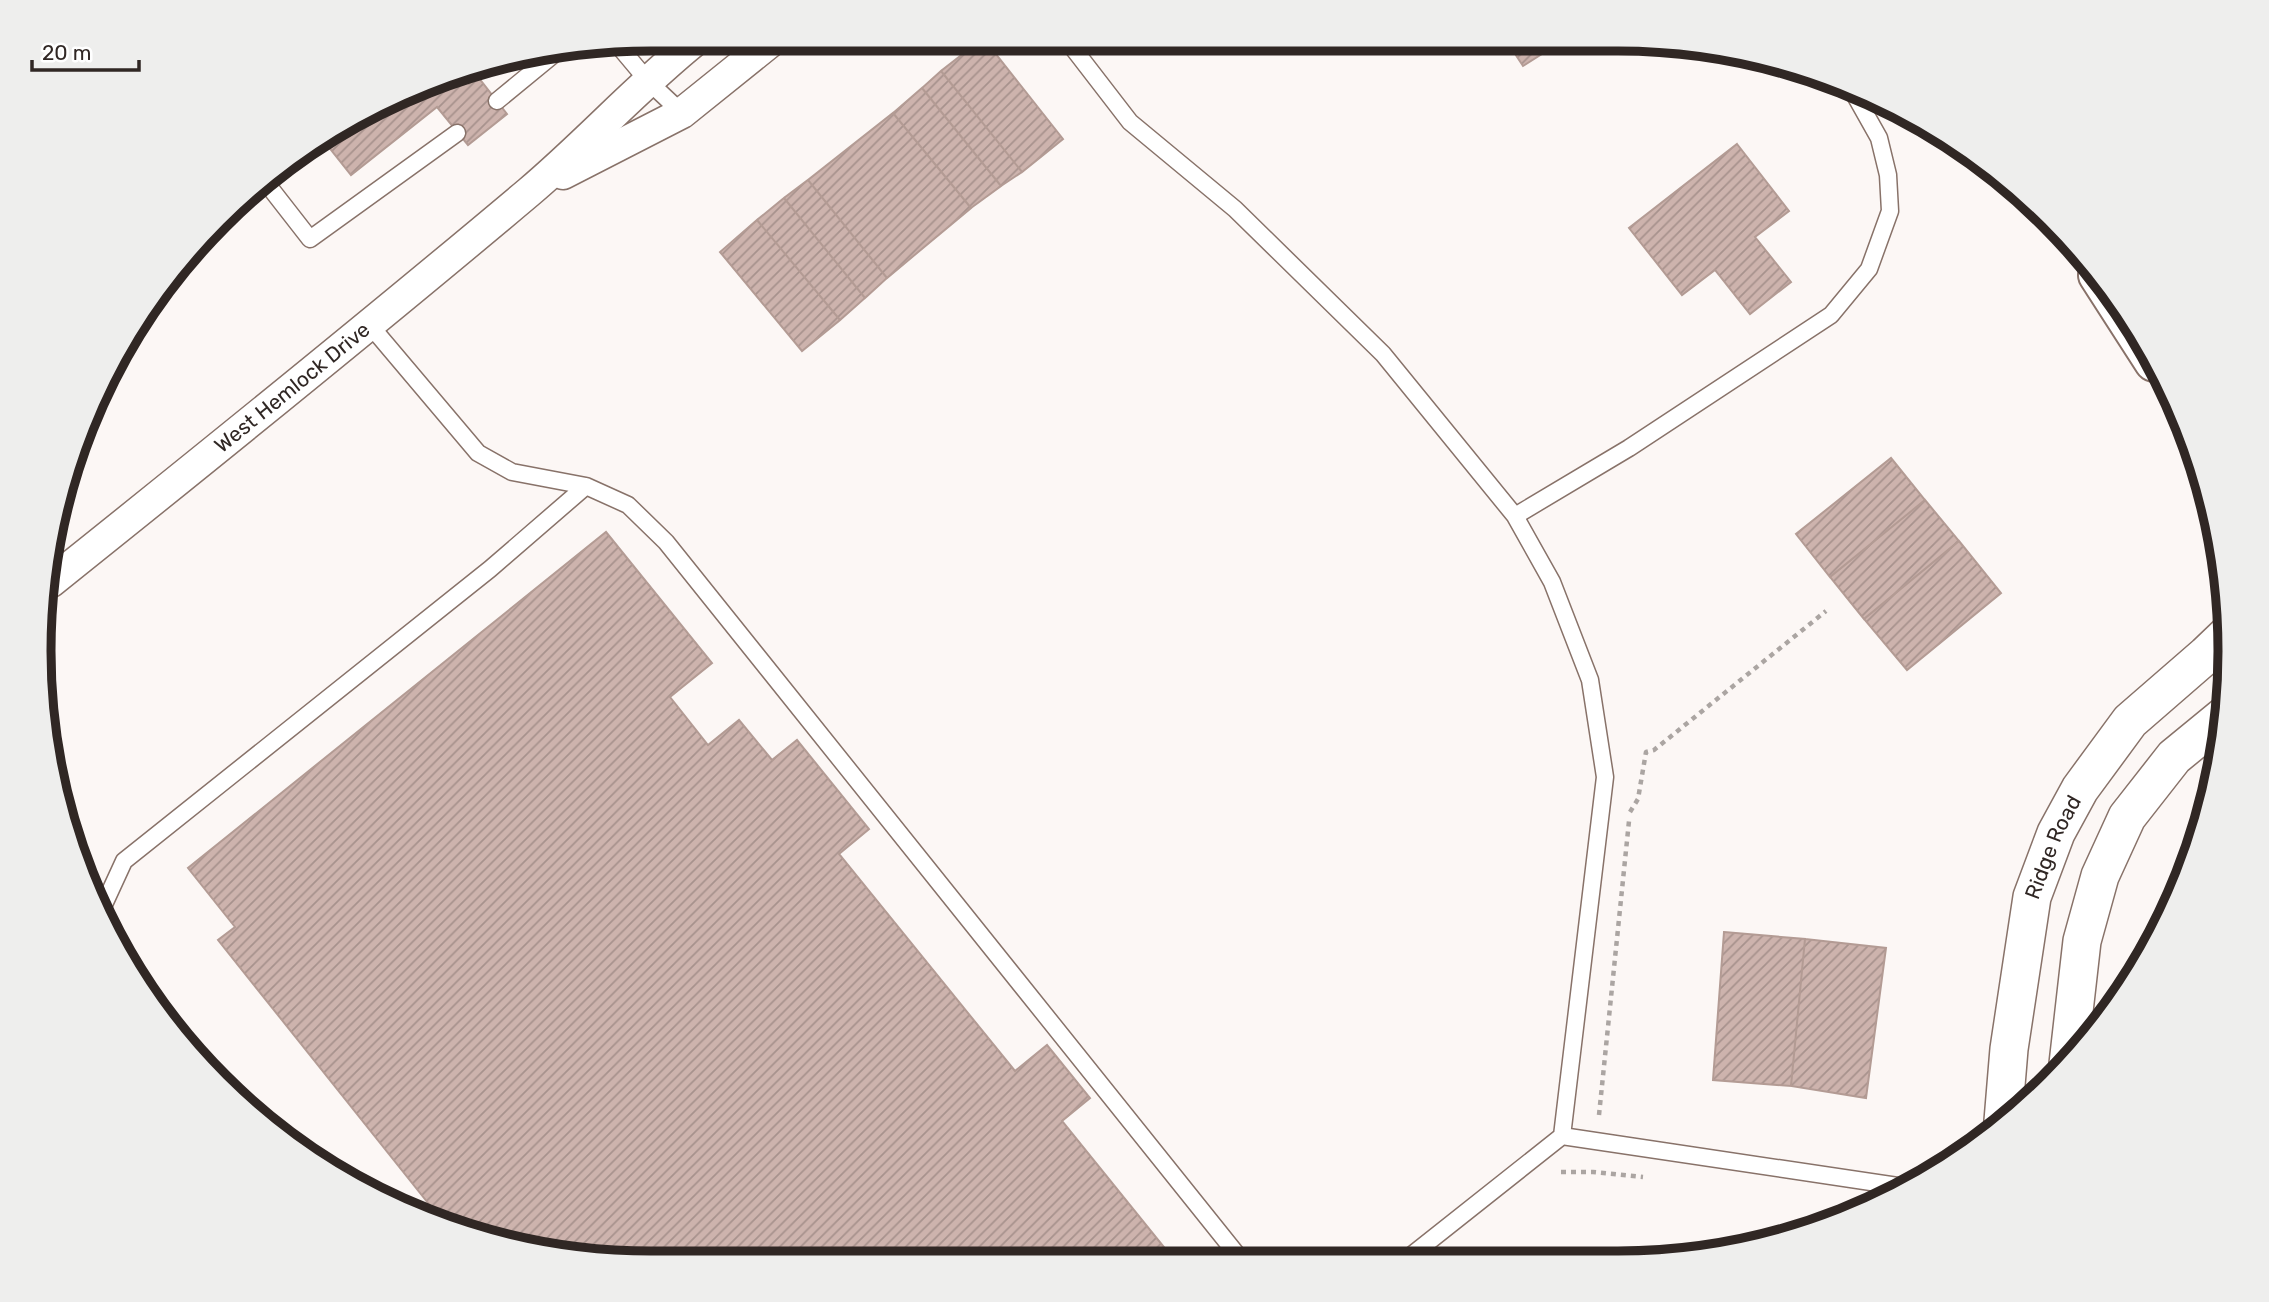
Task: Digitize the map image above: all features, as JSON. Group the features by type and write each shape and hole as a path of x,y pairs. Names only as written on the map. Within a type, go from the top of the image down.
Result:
{"street":[{"name":"West Hemlock Drive","path":"55,578 234,436 531,190 683,51"},
{"name":"West Hemlock Drive","path":"531,190 682,113 759,51"},
{"name":"Ridge Road","path":"2004,1110 2009,1049 2032,897 2056,833 2080,789 2130,721 2218,644"},
{"path":"2070,1046 2082,941 2092,899 2105,864 2127,817 2174,757 2213,725"}],"lane":[{"path":"1075,51 1130,122 1234,209 1383,354 1515,516 1552,582 1590,680 1605,777 1562,1136 1417,1251"},
{"path":"623,52 648,81 682,113"},
{"path":"497,101 548,60"},
{"path":"1515,516 1629,448 1831,315 1869,269 1890,211 1888,174 1879,138 1858,101"},
{"path":"270,188 310,239 457,133"},
{"path":"369,324 478,453 512,472 586,486 628,505 666,542 1234,1251"},
{"path":"106,901 124,861 489,569 586,486"},
{"path":"1562,1136 1891,1185"}],"path":[{"path":"1593,1172 1630,808 1638,799 1646,752 1654,750 1826,611"},
{"path":"1555,1172 1593,1172 1647,1178"}],"building":[{"path":"967,51 993,51 1063,139 1022,172 941,71"},
{"path":"1513,51 1547,51 1523,66"},
{"path":"941,71 1022,172 1001,186 922,88"},
{"path":"478,77 507,114 468,145 437,107 351,175 328,146 421,96 466,80 469,84"},
{"path":"922,88 1001,186 971,208 893,113"},
{"path":"893,113 971,208 887,278 808,180"},
{"path":"1737,144 1789,211 1755,237 1791,282 1750,314 1715,270 1682,295 1629,228"},
{"path":"808,180 887,278 865,298 784,198"},
{"path":"784,198 865,298 840,320 757,220"},
{"path":"757,220 840,320 802,351 720,252"},
{"path":"1891,458 1925,500 1830,577 1796,534"},
{"path":"1925,500 1959,541 1864,619 1830,577"},
{"path":"606,532 712,663 670,697 708,745 739,720 772,760 797,740 869,829 839,854 1015,1071 1047,1045 1090,1098 1062,1121 1167,1251 612,1250 534,1240 434,1211 218,940 235,927 188,868"},
{"path":"1959,541 2001,593 1907,670 1864,619"},
{"path":"1724,932 1805,939 1791,1086 1713,1080"},
{"path":"1805,939 1886,948 1866,1098 1791,1086"}]}
